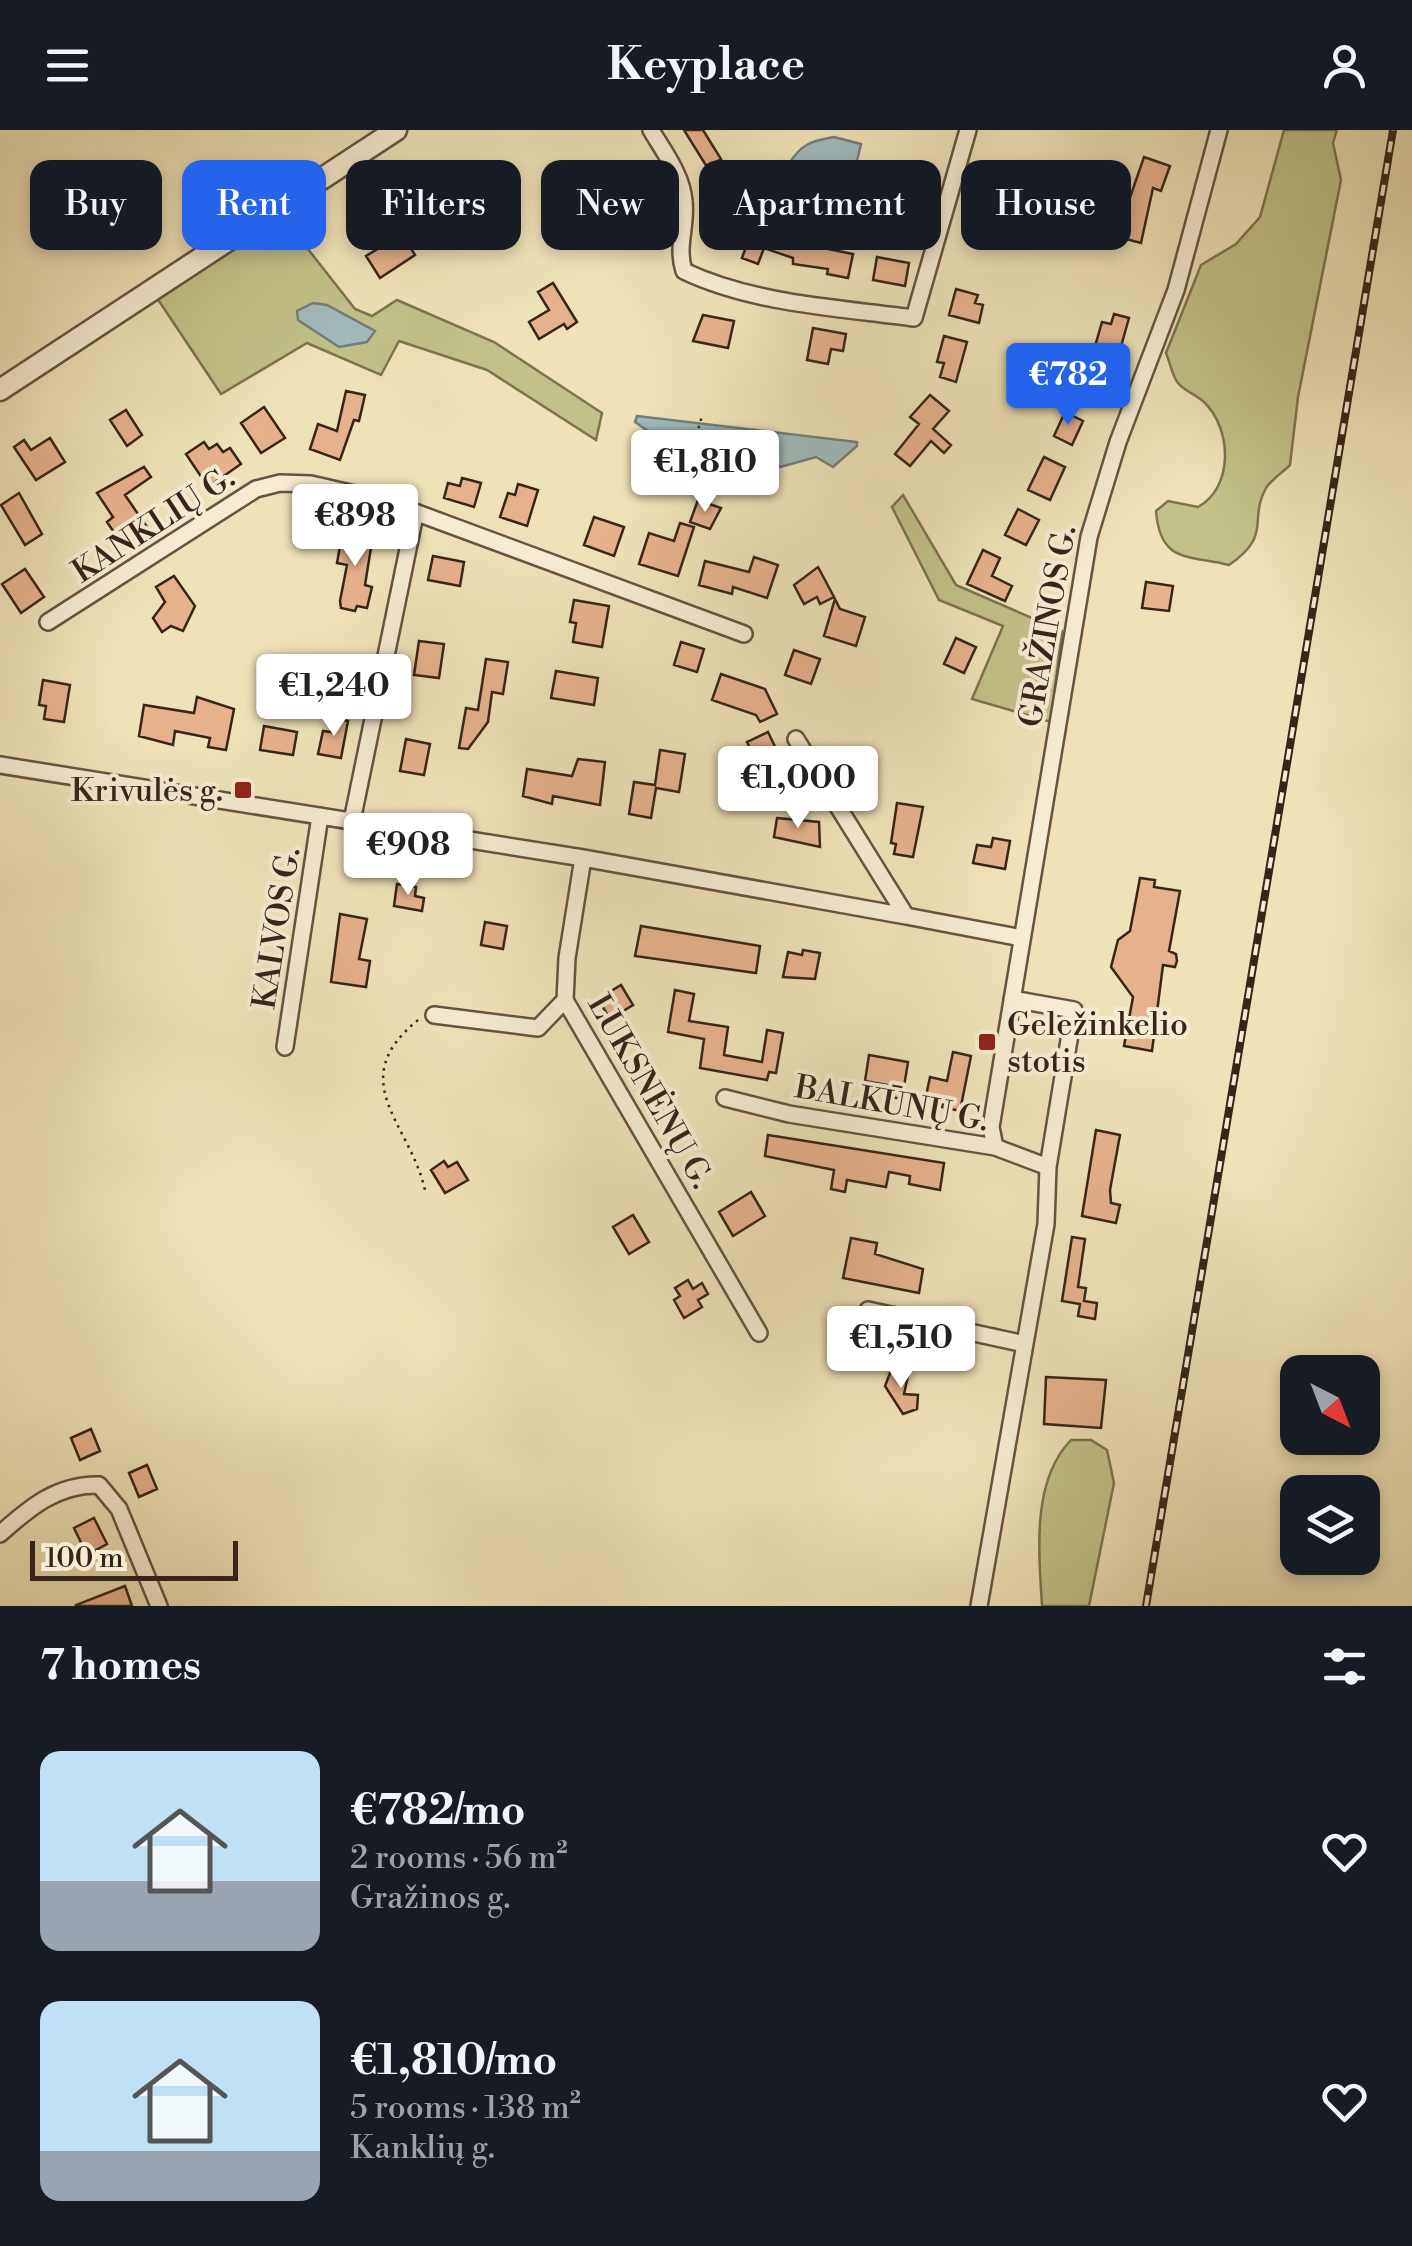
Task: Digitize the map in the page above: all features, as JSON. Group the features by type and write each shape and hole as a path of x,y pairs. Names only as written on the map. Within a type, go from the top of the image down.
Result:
{"street":[{"path":"0,390 396,130"},
{"path":"651,130 680,181 685,204 678,254 684,271 702,280 794,301 914,318 968,130"},
{"name":"GRAŽINOS G.","path":"995,1148 992,1127 1089,537 1118,442 1176,290 1220,130"},
{"name":"KANKLIŲ G.","path":"48,622 256,490 280,483 310,484 384,500 415,515 744,634"},
{"path":"352,821 415,515"},
{"path":"796,739 906,916"},
{"path":"0,766 582,858 1022,938"},
{"name":"KALVOS G.","path":"285,1047 320,816"},
{"name":"LUKSNĖNŲ G.","path":"582,858 567,958 565,1000 758,1333"},
{"path":"434,1015 538,1028 565,1000"},
{"path":"979,1606 1046,1224 1048,1166 1074,1010 1012,1000"},
{"name":"BALKŪNŲ G.","path":"725,1098 789,1114 995,1148 1048,1166"},
{"path":"868,1310 1025,1344"},
{"path":"0,1534 33,1504 65,1489 99,1485 120,1509 160,1606"}],"path":[{"path":"690,457 702,416"},
{"path":"426,1190 420,1167 385,1103 381,1079 399,1037 417,1020 434,1015"}],"green space":[{"path":"1284,130 1337,130 1333,143 1341,180 1298,397 1290,465 1266,488 1251,545 1229,565 1179,554 1163,540 1159,528 1156,511 1168,501 1198,507 1210,498 1218,486 1225,457 1220,427 1213,413 1178,383 1166,353 1201,265 1236,244 1260,217"},
{"path":"230,250 309,250 355,309 372,316 397,300 494,342 602,413 596,440 487,370 399,341 381,375 307,343 221,394 157,298"},
{"path":"903,495 956,585 1062,631 1051,722 972,699 1003,626 939,600 892,507"},
{"path":"1071,1440 1091,1440 1107,1450 1114,1483 1089,1606 1042,1606 1039,1541 1043,1497 1058,1457"}],"water":[{"path":"834,137 861,144 857,160 792,160 813,142"},
{"path":"313,303 327,305 375,331 367,342 339,347 298,320 297,311"},
{"path":"637,416 857,442 857,446 833,467 816,457 780,467 775,461 664,442 635,422"}],"building":[{"path":"684,130 703,130 721,159 703,160"},
{"path":"1144,157 1170,166 1161,191 1153,188 1141,243 1131,240 1131,195"},
{"path":"376,250 412,250 415,255 380,278 366,256"},
{"path":"745,250 763,250 758,264 742,258"},
{"path":"770,250 833,250 853,254 848,278 827,274 828,269 793,264 793,258"},
{"path":"877,257 909,263 905,286 873,280"},
{"path":"553,283 577,322 567,329 564,324 539,339 529,322 549,310 538,292"},
{"path":"956,289 978,295 975,303 983,305 979,323 949,315"},
{"path":"1114,314 1129,318 1120,350 1096,343 1102,322 1111,324"},
{"path":"703,315 734,321 728,348 693,341"},
{"path":"813,328 846,334 843,351 831,349 828,364 807,360"},
{"path":"944,336 967,342 956,382 940,377 944,363 937,362"},
{"path":"346,391 365,395 359,421 354,420 340,460 310,449 318,424 337,431"},
{"path":"930,395 949,411 933,429 951,445 944,453 931,441 910,466 895,454 919,424 910,417"},
{"path":"264,407 285,438 261,453 241,423"},
{"path":"126,410 142,435 127,446 110,420"},
{"path":"1065,412 1083,421 1072,445 1054,436"},
{"path":"50,438 65,462 36,480 14,447 24,440 31,450"},
{"path":"204,442 209,449 217,444 223,452 230,448 241,464 208,487 186,454"},
{"path":"1044,457 1065,467 1050,500 1028,490"},
{"path":"144,467 151,477 125,495 149,530 124,547 107,522 113,517 97,493"},
{"path":"462,478 481,483 474,507 444,498 448,483 460,486"},
{"path":"518,484 538,490 527,526 500,517 508,493 515,495"},
{"path":"19,493 42,534 25,545 1,505"},
{"path":"698,500 721,508 710,529 690,522"},
{"path":"1018,509 1039,520 1026,545 1005,535"},
{"path":"594,517 624,527 614,556 584,545"},
{"path":"680,523 694,527 678,576 639,564 649,533 674,541"},
{"path":"343,530 373,535 365,585 372,587 367,608 357,606 355,611 341,608 347,565 337,563"},
{"path":"983,550 1000,558 992,576 1012,586 1005,601 967,584"},
{"path":"433,556 464,562 460,586 428,580"},
{"path":"754,557 778,565 767,598 733,587 732,594 699,585 705,561 749,572"},
{"path":"818,567 834,597 820,604 817,597 804,604 794,585"},
{"path":"25,569 44,597 21,613 2,584"},
{"path":"174,576 195,606 183,631 171,626 162,632 153,618 165,602 156,587"},
{"path":"1146,582 1173,586 1169,611 1142,608"},
{"path":"835,599 840,609 865,617 856,646 824,636"},
{"path":"574,600 609,606 602,647 573,642 576,623 570,622"},
{"path":"956,638 976,647 964,673 944,664"},
{"path":"419,641 444,644 439,678 414,675"},
{"path":"681,642 704,649 697,672 674,665"},
{"path":"794,650 820,659 811,684 785,675"},
{"path":"486,659 508,662 503,694 492,692 488,722 468,749 459,748 466,708 478,710"},
{"path":"556,671 598,678 594,705 551,698"},
{"path":"721,674 765,689 777,714 760,722 756,715 712,700"},
{"path":"43,680 70,685 64,722 44,719 46,706 39,705"},
{"path":"197,697 234,709 226,750 208,747 210,738 175,731 173,745 139,736 144,705 194,713"},
{"path":"333,718 348,721 341,758 318,754 323,731 331,732"},
{"path":"264,726 297,732 293,755 260,750"},
{"path":"768,732 779,755 758,765 747,742"},
{"path":"406,739 430,744 424,775 400,771"},
{"path":"660,750 685,754 679,792 656,788 651,818 629,814 634,782 655,785"},
{"path":"578,759 605,762 600,805 553,796 552,804 523,796 527,769 572,776"},
{"path":"897,803 923,807 913,857 894,854 896,844 891,843"},
{"path":"777,818 819,822 820,847 774,837"},
{"path":"993,838 1010,841 1005,869 973,863 977,845 991,847"},
{"path":"1140,878 1155,880 1154,887 1180,891 1169,951 1176,954 1177,961 1175,967 1163,965 1152,1051 1124,1046 1133,997 1111,967 1118,940 1130,931"},
{"path":"397,884 416,887 415,896 424,898 422,911 394,906"},
{"path":"340,914 367,919 359,959 370,961 366,987 331,982"},
{"path":"485,922 507,926 503,949 481,945"},
{"path":"641,926 760,946 756,973 635,956"},
{"path":"803,950 820,953 815,979 783,977 788,952 802,955"},
{"path":"621,985 633,1005 610,1019 598,999"},
{"path":"675,990 694,994 689,1021 728,1027 724,1055 762,1062 767,1030 783,1033 776,1073 769,1072 767,1080 700,1068 704,1039 668,1032"},
{"path":"953,1052 971,1056 960,1111 942,1107 944,1100 926,1096 930,1077 947,1081"},
{"path":"869,1055 908,1062 902,1099 885,1096 887,1085 865,1081"},
{"path":"1096,1130 1120,1135 1110,1190 1111,1203 1120,1205 1116,1223 1082,1216"},
{"path":"768,1135 944,1163 940,1190 909,1184 910,1176 889,1172 886,1187 847,1180 845,1192 831,1189 834,1170 765,1156"},
{"path":"444,1161 448,1167 457,1162 468,1180 445,1193 431,1170"},
{"path":"751,1192 765,1216 733,1236 719,1212"},
{"path":"633,1215 649,1242 629,1254 613,1227"},
{"path":"1072,1237 1085,1239 1078,1287 1086,1288 1084,1301 1097,1303 1095,1319 1078,1316 1080,1304 1062,1301"},
{"path":"851,1238 877,1243 875,1254 923,1269 919,1293 843,1278"},
{"path":"688,1280 693,1289 702,1283 708,1294 698,1300 702,1307 684,1318 674,1300 680,1296 675,1288"},
{"path":"874,1332 901,1337 900,1343 905,1344 902,1365 879,1360 880,1355 870,1353"},
{"path":"892,1368 909,1371 904,1394 918,1395 917,1409 903,1414 885,1386"},
{"path":"1046,1377 1106,1380 1101,1428 1044,1424"},
{"path":"91,1429 100,1451 80,1460 71,1438"},
{"path":"147,1465 157,1489 139,1497 129,1473"},
{"path":"94,1518 107,1544 87,1555 74,1528"},
{"path":"125,1586 132,1606 76,1606 76,1605"}],"railway":[{"path":"1146,1606 1393,130"}],"place":[{"name":"Krivulės g.","path":"243,790"},
{"name":"Geležinkelio stotis","path":"987,1042"}]}
